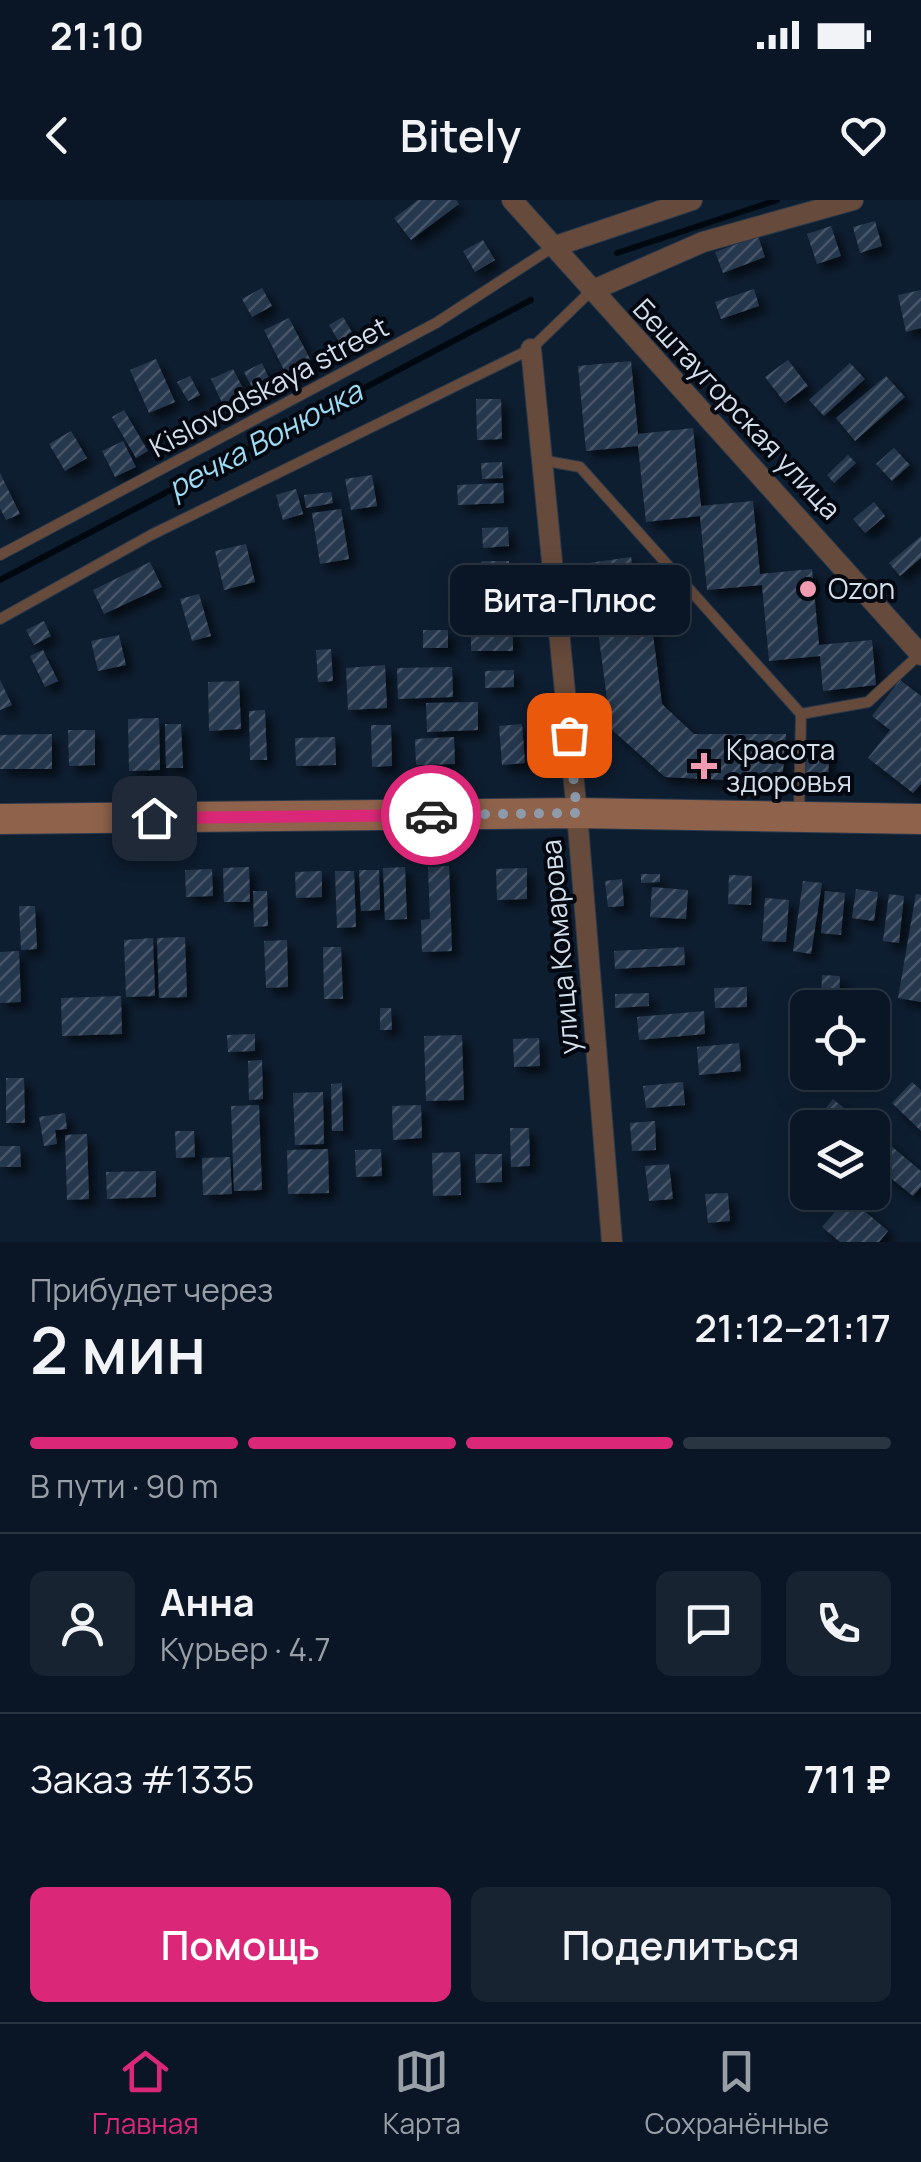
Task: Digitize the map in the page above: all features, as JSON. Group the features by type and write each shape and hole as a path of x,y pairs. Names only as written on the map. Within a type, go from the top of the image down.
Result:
{"street":[{"name":"Бештаугорская улица","path":"512,200 920,654"},
{"path":"553,247 692,200"},
{"path":"591,290 703,242 853,200"},
{"name":"улица Комарова","path":"531,348 577,813 612,1242"},
{"path":"0,819 577,813 921,819"}],"lane":[{"name":"Kislovodskaya street","path":"0,556 436,324 553,247"},
{"path":"0,618 151,535 531,348 591,290"},
{"path":"540,460 580,467 801,714 799,817"},
{"path":"801,714 868,702 920,654"}],"building":[{"path":"418,200 456,200 459,204 411,240 394,218"},
{"path":"875,221 882,246 860,253 853,227"},
{"path":"831,226 841,256 817,264 807,234"},
{"path":"758,236 765,257 723,273 715,252"},
{"path":"483,240 495,260 475,272 463,251"},
{"path":"262,288 272,306 252,317 242,299"},
{"path":"754,289 759,306 721,319 715,302"},
{"path":"921,290 921,328 906,332 898,295"},
{"path":"343,317 359,344 345,352 329,325"},
{"path":"289,318 314,367 289,380 264,330"},
{"path":"156,359 175,402 149,413 130,370"},
{"path":"788,360 808,386 785,403 765,377"},
{"path":"631,361 638,434 693,428 701,506 753,501 760,574 812,569 819,645 872,640 876,685 823,691 820,656 769,661 762,585 707,590 700,516 646,522 638,446 586,451 578,366"},
{"path":"262,363 273,387 256,395 244,372"},
{"path":"850,363 865,379 824,416 809,400"},
{"path":"233,369 247,396 224,407 211,379"},
{"path":"190,376 200,395 188,401 177,382"},
{"path":"886,376 905,397 855,441 836,418"},
{"path":"476,399 501,399 502,439 477,440"},
{"path":"124,410 148,451 136,458 112,417"},
{"path":"71,431 87,458 65,471 49,444"},
{"path":"123,441 136,467 115,477 102,451"},
{"path":"894,448 910,465 892,481 876,464"},
{"path":"848,455 856,463 834,483 827,475"},
{"path":"502,462 503,478 482,479 481,463"},
{"path":"0,473 20,514 6,520 0,508"},
{"path":"372,475 377,506 351,510 345,479"},
{"path":"503,483 504,503 458,505 457,485"},
{"path":"296,489 303,514 283,520 276,495"},
{"path":"331,492 333,503 306,508 304,495"},
{"path":"874,502 885,516 865,533 853,519"},
{"path":"341,509 349,559 320,564 312,513"},
{"path":"508,527 509,546 483,548 482,528"},
{"path":"921,536 921,558 900,576 889,563"},
{"path":"246,544 255,582 224,590 215,551"},
{"path":"631,557 641,613 650,611 662,704 694,734 786,734 782,783 665,777 611,729 589,563"},
{"path":"481,561 509,561 509,577 481,576"},
{"path":"150,562 162,587 104,614 93,590"},
{"path":"199,594 211,636 192,641 180,599"},
{"path":"504,596 505,619 468,620 467,598"},
{"path":"44,621 51,636 34,645 26,630"},
{"path":"423,630 448,630 448,648 423,648"},
{"path":"513,630 513,651 471,651 471,631"},
{"path":"119,635 126,665 98,671 91,641"},
{"path":"331,649 333,681 318,682 316,650"},
{"path":"43,650 58,681 45,687 30,656"},
{"path":"385,665 387,708 348,710 346,668"},
{"path":"452,667 453,697 398,699 397,668"},
{"path":"514,670 514,687 485,688 485,671"},
{"path":"0,680 12,705 0,710"},
{"path":"900,680 921,696 921,784 913,793 868,758 890,730 872,716"},
{"path":"239,681 241,729 209,731 208,682"},
{"path":"478,702 478,730 427,732 426,703"},
{"path":"265,710 267,760 250,760 249,711"},
{"path":"159,718 160,770 129,771 128,719"},
{"path":"165,724 181,724 183,768 166,768"},
{"path":"522,724 525,763 502,765 499,726"},
{"path":"371,725 391,725 392,766 372,767"},
{"path":"68,730 95,730 95,765 69,766"},
{"path":"52,734 52,769 0,769 0,735"},
{"path":"335,737 336,765 296,766 295,738"},
{"path":"454,737 455,764 416,765 415,739"},
{"path":"807,749 829,750 828,784 805,784"},
{"path":"449,866 452,951 422,952 421,920 430,919 428,867"},
{"path":"249,867 250,902 224,902 223,868"},
{"path":"405,867 407,919 385,920 383,868"},
{"path":"527,868 527,899 497,900 496,869"},
{"path":"212,869 213,896 186,897 185,870"},
{"path":"359,870 379,870 380,910 361,911"},
{"path":"322,871 322,897 296,898 295,872"},
{"path":"335,871 354,871 356,927 337,928"},
{"path":"641,874 660,874 660,882 641,883"},
{"path":"729,875 752,876 751,905 728,904"},
{"path":"622,879 624,906 608,907 605,881"},
{"path":"803,881 822,883 811,954 793,951"},
{"path":"652,887 688,890 686,919 650,917"},
{"path":"856,889 878,892 874,921 852,918"},
{"path":"253,891 267,891 268,926 254,927"},
{"path":"825,891 845,893 841,935 821,933"},
{"path":"889,894 904,896 899,943 883,941"},
{"path":"916,894 921,895 921,1002 898,998"},
{"path":"765,898 789,900 786,942 762,941"},
{"path":"19,906 35,906 37,949 21,950"},
{"path":"185,937 187,997 159,998 157,938"},
{"path":"153,938 155,996 126,997 124,940"},
{"path":"287,940 288,987 266,988 264,941"},
{"path":"323,947 341,947 343,999 324,999"},
{"path":"684,947 685,965 615,969 614,951"},
{"path":"19,951 21,1002 0,1003 0,952"},
{"path":"822,975 840,976 839,990 821,990"},
{"path":"747,987 747,1007 715,1008 714,988"},
{"path":"649,993 649,1006 615,1008 615,994"},
{"path":"121,996 122,1034 62,1036 61,998"},
{"path":"380,1008 391,1008 392,1030 380,1030"},
{"path":"704,1011 705,1034 639,1040 637,1017"},
{"path":"255,1034 255,1051 228,1052 227,1035"},
{"path":"462,1035 464,1100 426,1101 424,1036"},
{"path":"539,1038 540,1066 514,1067 513,1039"},
{"path":"739,1043 741,1071 699,1075 697,1047"},
{"path":"262,1060 263,1099 249,1100 248,1061"},
{"path":"6,1078 24,1078 25,1123 6,1123"},
{"path":"683,1082 685,1105 646,1108 643,1086"},
{"path":"912,1082 921,1090 921,1131 892,1103"},
{"path":"342,1083 343,1131 332,1131 331,1084"},
{"path":"323,1092 324,1144 295,1145 293,1093"},
{"path":"833,1099 846,1110 825,1110"},
{"path":"259,1105 262,1190 234,1191 231,1106"},
{"path":"421,1105 422,1138 393,1140 392,1106"},
{"path":"65,1113 67,1129 55,1130 57,1144 44,1146 39,1117"},
{"path":"655,1121 656,1150 632,1151 630,1123"},
{"path":"510,1128 529,1128 530,1166 511,1167"},
{"path":"175,1131 194,1131 195,1157 176,1158"},
{"path":"87,1134 89,1199 67,1200 65,1135"},
{"path":"890,1145 921,1171 921,1187 913,1196 890,1177"},
{"path":"0,1146 20,1146 21,1167 0,1167"},
{"path":"328,1149 329,1193 288,1194 287,1150"},
{"path":"381,1149 382,1176 356,1177 355,1150"},
{"path":"460,1152 461,1195 433,1196 432,1153"},
{"path":"475,1154 502,1154 502,1182 476,1183"},
{"path":"230,1157 232,1194 203,1195 202,1158"},
{"path":"669,1164 673,1199 649,1201 645,1166"},
{"path":"156,1171 156,1197 107,1199 106,1172"},
{"path":"728,1193 730,1221 708,1223 705,1194"},
{"path":"837,1210 863,1210 888,1231 879,1242 840,1242 822,1227"}],"waterway":[{"name":"речка Вонючка","path":"617,253 777,200"},
{"name":"речка Вонючка","path":"0,580 531,300"}],"way so far":[{"path":"431,815 577,813 569,735"}],"place":[{"name":"Ozon","path":"808,589"},
{"name":"Вита-Плюс","path":"569,735"},
{"name":"Красота здоровья","path":"704,766"}],"route":[{"path":"154,818 431,815"}]}
